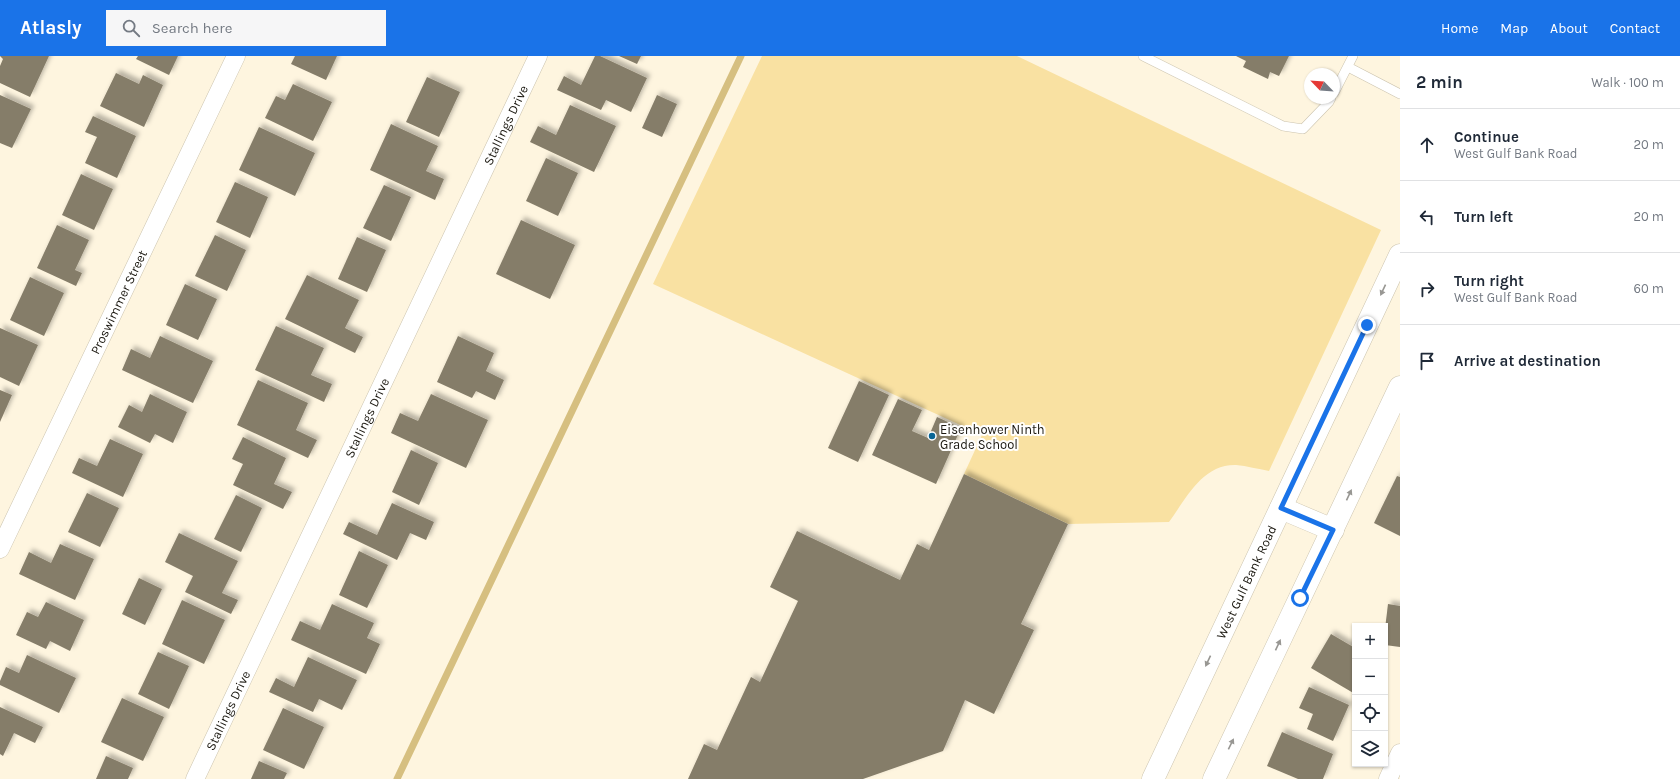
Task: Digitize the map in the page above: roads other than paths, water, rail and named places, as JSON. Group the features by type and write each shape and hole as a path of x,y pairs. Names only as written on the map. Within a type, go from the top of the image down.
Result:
{"main road":[{"name":"West Gulf Bank Road","path":"1153,779 1400,255"},
{"path":"1214,779 1400,387"},
{"path":"1281,508 1333,530"}],"street":[{"name":"Proswimmer Street","path":"0,549 236,56"},
{"name":"Stallings Drive","path":"195,779 538,56"},
{"path":"1388,779 1400,753"}],"lane":[{"path":"1143,56 1283,126 1302,128 1327,104"},
{"path":"1340,82 1353,56"},
{"path":"1348,67 1400,94"}],"waterway":[{"path":"397,779 741,56"}],"place":[{"name":"Eisenhower Ninth Grade School","path":"932,436"}]}
